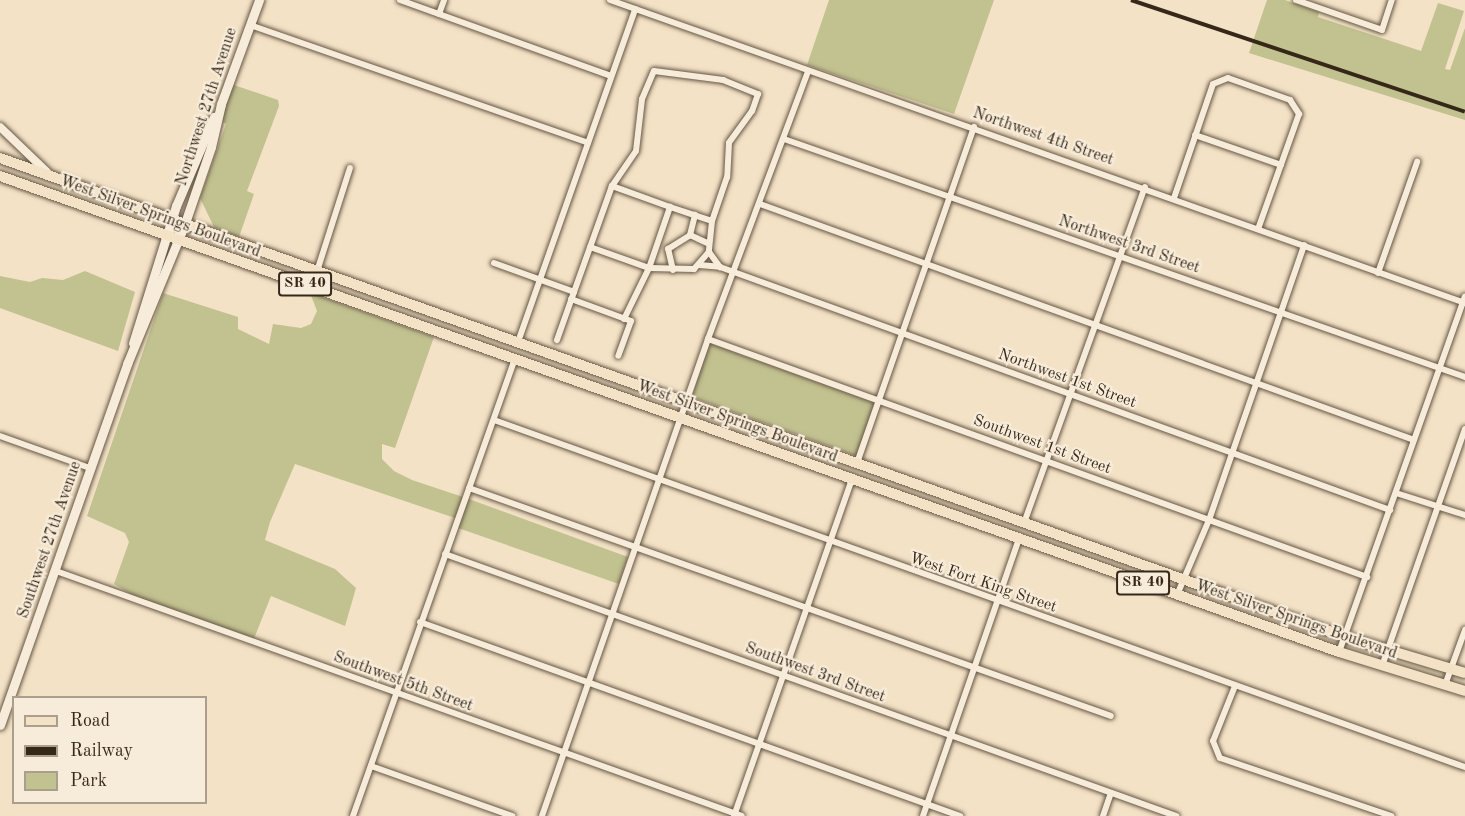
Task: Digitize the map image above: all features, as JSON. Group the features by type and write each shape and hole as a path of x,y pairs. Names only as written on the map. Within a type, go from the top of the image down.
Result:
{"main road":[{"name":"Northwest 27th Avenue","path":"184,223 211,147 221,104 259,0"},
{"name":"Southwest 27th Avenue","path":"0,725 127,364 166,234 200,145 221,104"},
{"name":"West Silver Springs Boulevard","path":"0,158 1345,637 1465,674"},
{"name":"West Silver Springs Boulevard","path":"0,176 1339,652 1465,691"},
{"name":"Southwest 27th Avenue","path":"127,364 184,223"},
{"path":"489,349 510,347 518,342"},
{"path":"515,359 521,353 548,353"},
{"path":"780,454 788,451 841,469 857,463"},
{"path":"852,479 871,473 909,486 914,483"},
{"path":"1000,532 1024,523"},
{"path":"1019,538 1042,529"}],"street":[{"path":"400,0 611,76"},
{"path":"439,14 444,0"},
{"name":"Northwest 4th Street","path":"610,0 808,72 1145,187 1378,273 1464,300"},
{"path":"1296,0 1382,30 1392,0"},
{"path":"518,342 635,9"},
{"path":"250,25 588,143"},
{"path":"557,340 612,186 636,151 642,99 654,71 723,80 758,94 752,111 729,144 727,177 712,220 707,243 709,252 720,267"},
{"path":"542,816 708,339 735,273 808,72"},
{"path":"1174,198 1214,84 1228,78 1290,100 1299,114 1258,229"},
{"path":"0,127 53,177"},
{"path":"857,463 974,127"},
{"path":"1196,135 1281,165"},
{"name":"Northwest 3rd Street","path":"784,139 1465,377"},
{"path":"1378,273 1417,162"},
{"path":"312,287 350,168"},
{"path":"612,186 712,220"},
{"path":"1024,523 1145,187"},
{"path":"760,204 1414,440"},
{"path":"624,319 649,268 670,207"},
{"path":"673,270 668,249 690,235 695,215"},
{"path":"690,235 707,243"},
{"path":"1177,595 1209,520 1304,245"},
{"path":"590,247 649,268 673,270 699,266 720,267"},
{"path":"699,266 709,252"},
{"path":"494,263 574,292"},
{"name":"Northwest 1st Street","path":"720,267 1390,510"},
{"path":"571,299 631,321 618,356"},
{"path":"1339,652 1464,300"},
{"name":"Southwest 1st Street","path":"708,339 1367,577"},
{"path":"353,816 515,359"},
{"name":"West Fort King Street","path":"494,420 831,544 1465,767"},
{"path":"1382,666 1465,429"},
{"path":"0,436 90,468"},
{"path":"735,815 852,479"},
{"path":"469,488 1111,716"},
{"path":"1396,492 1465,515"},
{"path":"923,816 1019,538"},
{"name":"Southwest 3rd Street","path":"445,554 1176,816"},
{"name":"Southwest 5th Street","path":"56,571 742,816"},
{"path":"420,622 960,816"},
{"path":"1444,685 1465,630"},
{"path":"1235,686 1213,741 1220,758 1391,816"},
{"path":"371,766 512,816"},
{"path":"1103,816 1111,793"}],"green space":[{"path":"829,0 994,0 954,114 807,65"},
{"path":"1267,0 1285,0 1319,12 1318,17 1421,51 1438,3 1464,11 1445,69 1450,70 1465,28 1465,120 1249,53"},
{"path":"231,84 278,100 279,106 247,191 254,194 239,237 214,227 200,198 226,124 220,120"},
{"path":"85,271 135,292 118,351 0,308 0,276 30,282 42,278 63,280"},
{"path":"163,293 238,317 238,329 269,344 273,324 301,328 311,324 317,311 310,293 434,337 395,448 382,444 382,459 394,471 412,480 463,497 455,518 295,464 270,522 265,540 335,569 356,588 345,626 271,596 253,641 144,602 114,584 129,542 125,533 87,516"},
{"path":"709,343 875,403 857,456 692,397"},
{"path":"469,499 628,557 619,584 458,528"}],"railway":[{"path":"1131,0 1465,112"}]}
